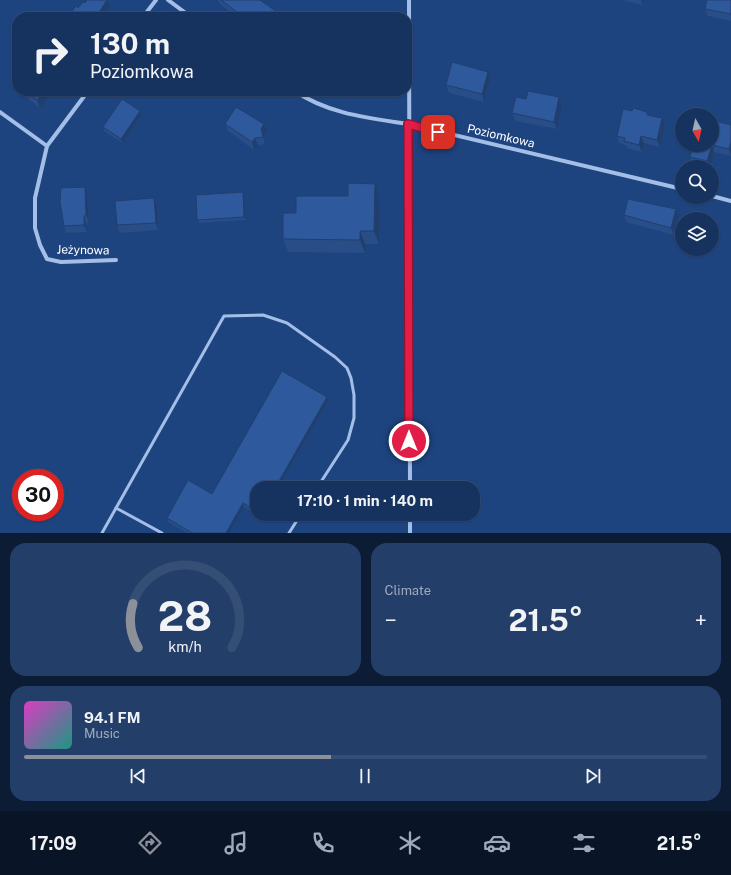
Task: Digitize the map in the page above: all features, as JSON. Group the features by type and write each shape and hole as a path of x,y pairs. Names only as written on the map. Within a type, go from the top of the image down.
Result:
{"street":[{"path":"147,12 156,0"},
{"path":"168,0 184,12"},
{"path":"409,0 409,12"},
{"name":"Jeżynowa","path":"84,96 47,146 35,198 35,228 40,245 47,259 61,262 116,260"},
{"name":"Poziomkowa","path":"304,96 324,107 365,117 408,124 675,187"},
{"path":"408,96 410,481"},
{"path":"0,112 47,146"},
{"path":"719,198 731,201"},
{"path":"410,521 410,533"}],"lane":[{"path":"102,533 224,316 263,315 287,323 335,357 347,368 354,395 354,418 348,440 322,481"},
{"path":"116,508 162,533"},
{"path":"289,533 297,521"}],"building":[{"path":"87,0 107,0 99,12 72,12 76,6 78,8 83,2 85,3"},
{"path":"221,0 260,0 277,12 237,12"},
{"path":"707,0 731,0 731,14 705,9"},
{"path":"452,62 488,72 482,94 446,85"},
{"path":"528,91 559,97 554,122 512,113 516,97 526,99"},
{"path":"32,96 40,96 37,100"},
{"path":"122,99 140,111 121,139 103,127"},
{"path":"236,107 264,124 261,129 263,137 255,138 252,142 225,124"},
{"path":"633,108 647,112 647,115 662,118 657,140 641,136 639,145 624,141 625,138 617,136 623,109 632,111"},
{"path":"719,122 731,125 731,141 729,149 719,147"},
{"path":"691,152 710,152 707,160 690,157"},
{"path":"348,183 375,184 374,231 360,231 360,240 283,239 283,213 296,213 296,196 348,196"},
{"path":"85,187 86,215 84,216 84,225 64,226 60,202 61,188"},
{"path":"243,192 244,217 197,220 196,195"},
{"path":"154,198 156,223 117,225 115,201"},
{"path":"628,199 676,209 671,228 624,215"},
{"path":"282,371 327,397 279,481 250,481 250,507 243,503 226,533 192,533 167,518 188,480 212,494"}],"route":[{"path":"409,441 408,124 438,132"}]}
